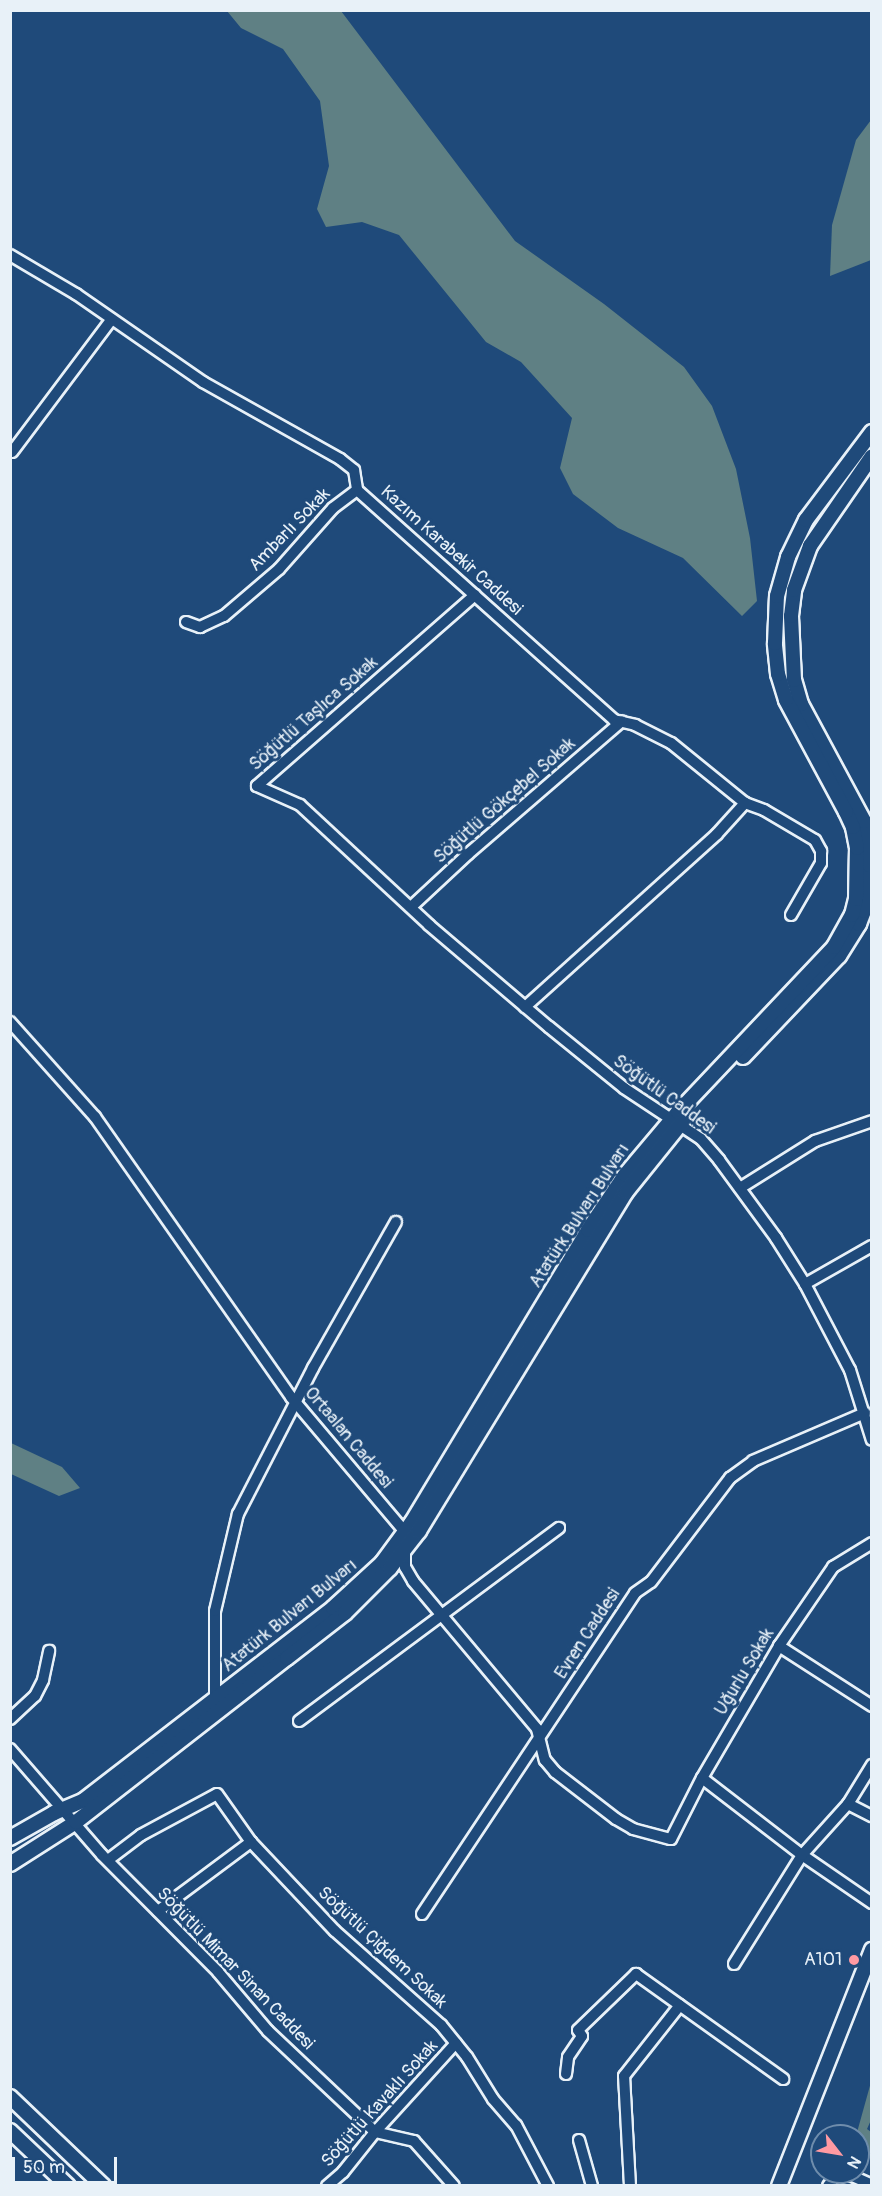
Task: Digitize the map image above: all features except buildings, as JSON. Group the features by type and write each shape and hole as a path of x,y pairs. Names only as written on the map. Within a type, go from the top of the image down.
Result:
{"street":[{"name":"Kazım Karabekir Caddesi","path":"10,255 112,319 203,382 340,459 354,470 357,490 614,720 622,721 671,743 746,803 764,810 815,840 821,851 821,864 816,877 791,915"},
{"path":"12,452 112,319"},
{"name":"Atatürk Bulvarı Bulvarı","path":"10,1864 76,1822 345,1613 405,1550 626,1191 675,1122 834,947 852,915 858,878 854,827 786,700 778,674 776,624 782,578 806,520 872,432"},
{"name":"Atatürk Bulvarı Bulvarı","path":"10,1838 84,1800 341,1602 382,1563 405,1532 594,1221 644,1150 675,1122 839,956 859,924 870,888 868,843 864,821 808,719 794,681 791,616 795,590 810,546 872,456"},
{"name":"Ambarlı Sokak","path":"186,622 200,627 224,616 279,569 333,507 357,490"},
{"name":"Söğütlü Taşlıca Sokak","path":"345,847 300,805 257,786 475,595"},
{"name":"Söğütlü Gökçebel Sokak","path":"411,907 468,854 622,721"},
{"path":"525,1007 717,834 746,803"},
{"name":"Söğütlü Caddesi","path":"345,847 525,1007 624,1088 700,1139 740,1188 805,1284 850,1370 872,1440"},
{"name":"Ortaalan Caddesi","path":"10,1022 95,1117 296,1402 405,1532"},
{"path":"740,1188 815,1141 872,1120"},
{"path":"215,1700 215,1611 238,1514 296,1402 396,1222"},
{"path":"805,1284 872,1246"},
{"path":"861,1401 872,1396"},
{"name":"Evren Caddesi","path":"422,1914 635,1593 651,1582 730,1478 753,1461 865,1413"},
{"path":"299,1721 559,1528"},
{"path":"405,1532 405,1567 413,1581 537,1729 538,1741"},
{"name":"Uğurlu Sokak","path":"538,1741 545,1760 555,1772 616,1819 633,1829 671,1839 702,1778 779,1646 833,1567 872,1543"},
{"path":"779,1646 872,1706"},
{"path":"10,1719 35,1696 43,1680 49,1651"},
{"name":"Söğütlü Mimar Sinan Caddesi","path":"10,1749 108,1860 218,1971 268,2031 375,2132"},
{"path":"734,1964 802,1855 848,1804 872,1765"},
{"path":"702,1778 802,1855 872,1903"},
{"name":"Söğütlü Çiğdem Sokak","path":"108,1860 141,1835 217,1794 251,1842 335,1931 423,2008 456,2043 493,2098 528,2143 548,2186"},
{"path":"848,1804 872,1816"},
{"path":"158,1911 251,1842"},
{"path":"779,2186 872,1950"},
{"path":"566,2074 568,2057 582,2037 578,2030 636,1974 783,2079"},
{"path":"630,2186 624,2076 680,2005"},
{"name":"Söğütlü Kavaklı Sokak","path":"327,2186 343,2172 375,2132 456,2043"},
{"path":"10,2097 103,2186"},
{"path":"10,2131 68,2186"},
{"path":"375,2132 414,2141 454,2186"},
{"path":"579,2140 592,2186"},
{"path":"828,2186 834,2178 850,2175 872,2185"}],"green space":[{"path":"227,11 341,11 515,241 604,304 684,367 712,406 736,469 750,538 757,601 742,616 683,558 618,528 573,494 560,468 572,418 521,362 486,342 399,235 362,222 326,227 317,209 329,166 320,101 283,49 241,28"},
{"path":"871,120 871,260 830,276 832,225 856,140"},
{"path":"11,1443 62,1467 80,1488 59,1496 11,1474"},
{"path":"871,2082 871,2120 869,2124 859,2124"}],"place":[{"name":"A101","path":"854,1960"}]}
